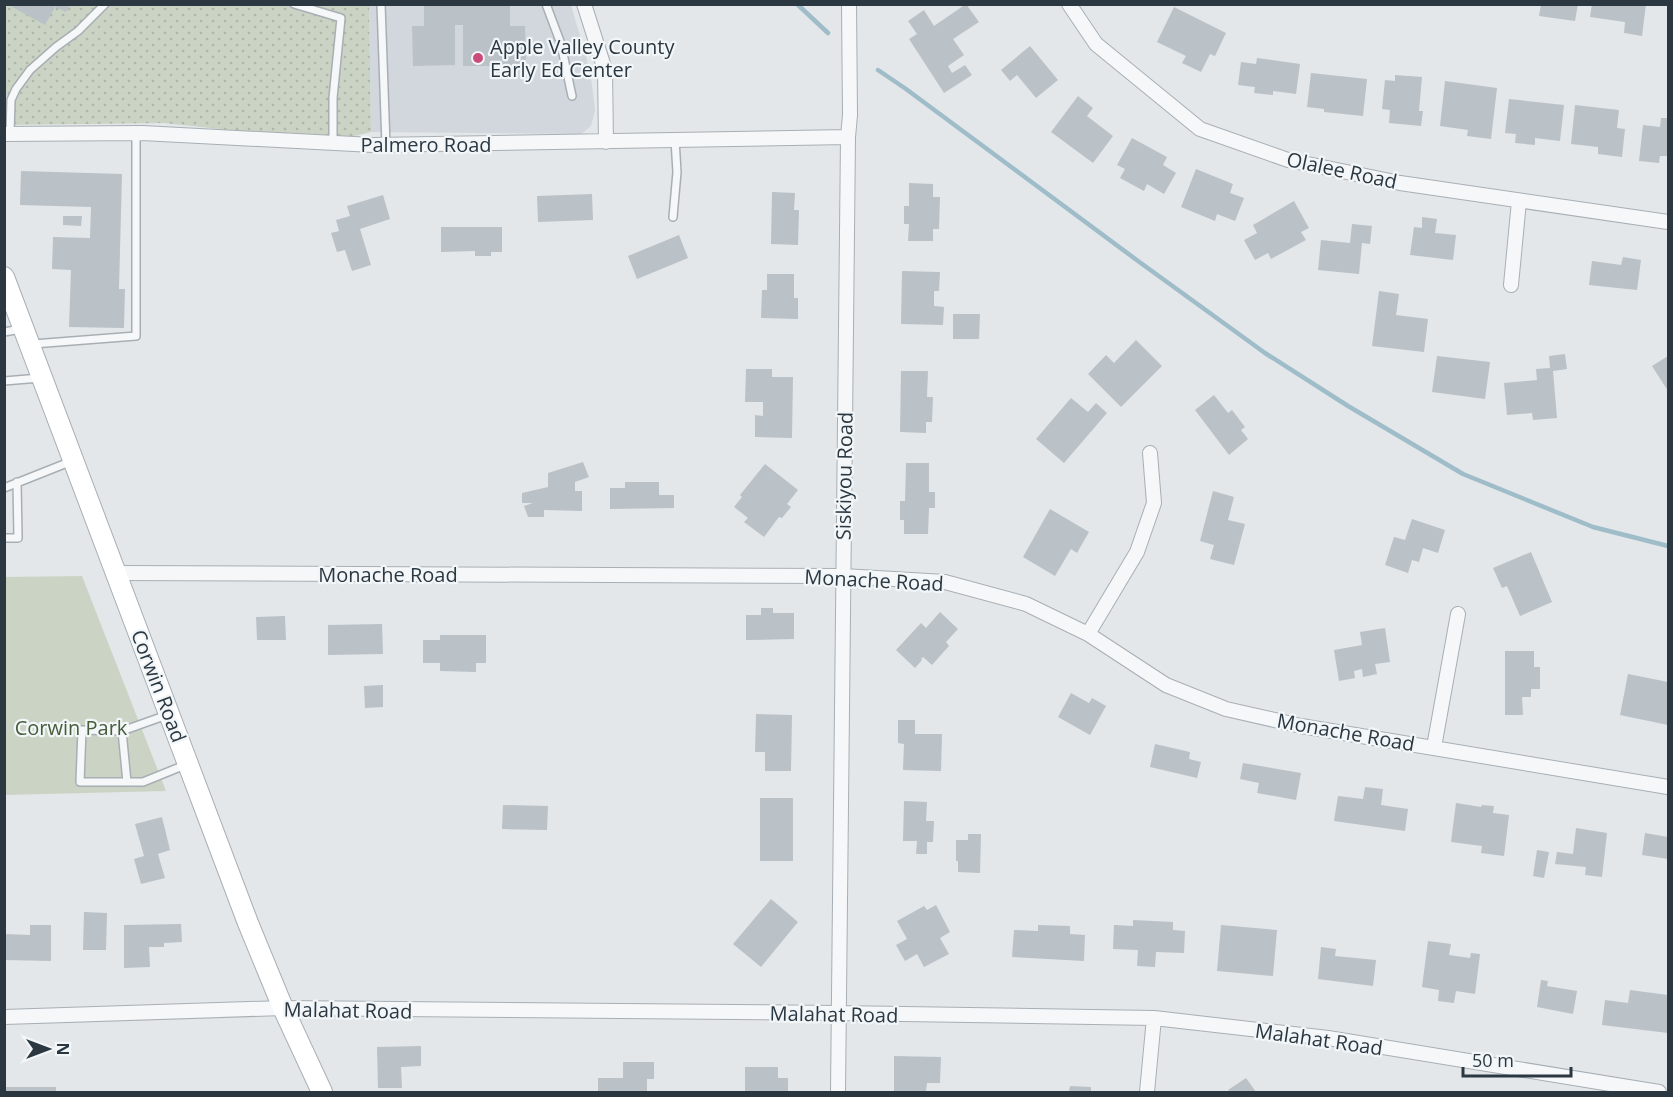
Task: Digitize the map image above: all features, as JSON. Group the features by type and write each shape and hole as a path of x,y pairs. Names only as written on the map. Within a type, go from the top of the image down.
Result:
{"main road":[{"name":"Corwin Road","path":"4,277 19,335 42,378 248,923 283,1008 322,1092"}],"street":[{"path":"584,4 605,70 606,142"},
{"name":"Siskiyou Road","path":"838,1092 850,115 849,4"},
{"name":"Olalee Road","path":"1069,4 1096,44 1200,129 1288,160 1400,183 1668,222"},
{"name":"Palmero Road","path":"7,134 136,133 386,145 848,137"},
{"path":"1511,285 1519,201"},
{"path":"1088,633 1137,552 1154,503 1150,453"},
{"name":"Monache Road","path":"115,573 843,576 945,582 1026,604 1088,633 1166,685 1227,709 1301,726 1668,787"},
{"path":"1434,747 1458,614"},
{"name":"Malahat Road","path":"4,1017 283,1008 1154,1018 1328,1038 1659,1092"},
{"path":"1147,1092 1154,1018"}],"lane":[{"path":"7,134 11,100 30,70 56,47 78,32 105,4"},
{"path":"294,4 341,18 333,99 333,144"},
{"path":"381,4 386,145"},
{"path":"546,4 561,44 572,96"},
{"path":"19,335 136,336 136,133"},
{"path":"673,217 677,172 675,140"},
{"path":"4,381 42,378"},
{"path":"4,488 73,460"},
{"path":"4,538 18,538 17,482"},
{"path":"170,714 122,731 82,730 80,782 143,782 188,764"},
{"path":"122,731 127,782"}],"shaded area":[{"name":"Apple Valley County Early Ed Center","path":"369,5 571,5 590,70 595,110 591,126 581,134 371,132"}],"green space":[{"path":"4,5 369,5 371,132 346,138 238,131 164,123 5,125"},
{"name":"Corwin Park","path":"82,576 166,791 5,795 4,577"}],"building":[{"path":"7,4 71,4 66,12 55,7 45,25"},
{"path":"424,4 510,4 510,26 525,26 526,66 463,66 463,25 455,25 455,65 413,66 412,26 424,26"},
{"path":"966,4 979,22 953,39 964,55 948,66 952,73 965,65 972,75 944,93 909,39 917,34 908,21 924,10 934,26"},
{"path":"1541,4 1578,4 1575,21 1539,16"},
{"path":"1592,4 1646,4 1642,36 1624,33 1625,22 1590,17"},
{"path":"1174,7 1226,33 1215,56 1210,54 1201,72 1182,63 1186,56 1157,42"},
{"path":"1030,46 1058,80 1036,98 1017,75 1010,81 1001,70"},
{"path":"1257,58 1300,64 1296,94 1273,91 1273,95 1254,93 1255,87 1238,85 1241,62 1256,64"},
{"path":"1311,73 1367,79 1363,116 1324,112 1324,109 1307,107"},
{"path":"1395,75 1422,77 1419,111 1423,111 1421,126 1389,123 1390,110 1382,109 1385,80 1395,81"},
{"path":"1445,81 1497,88 1491,139 1467,136 1468,130 1440,126"},
{"path":"1078,96 1093,108 1087,116 1113,136 1093,163 1051,132"},
{"path":"1509,99 1564,105 1560,141 1535,138 1535,145 1515,143 1516,134 1505,133"},
{"path":"1575,105 1619,110 1617,128 1625,129 1622,157 1598,154 1598,147 1571,144"},
{"path":"1661,118 1668,118 1668,156 1660,156 1659,163 1639,161 1643,125 1660,127"},
{"path":"1132,138 1167,157 1163,165 1176,173 1164,194 1147,184 1144,191 1120,178 1125,169 1117,165"},
{"path":"1196,169 1233,184 1230,193 1244,198 1235,221 1217,214 1215,221 1181,207"},
{"path":"21,171 122,174 119,289 125,289 124,328 69,327 71,270 52,269 53,237 90,238 91,207 20,205"},
{"path":"909,183 933,184 933,197 940,197 939,229 933,229 933,241 908,241 909,224 904,224 904,206 909,206"},
{"path":"772,192 795,193 794,210 799,210 798,245 771,244"},
{"path":"592,194 593,220 538,222 537,196"},
{"path":"383,195 390,219 360,229 371,265 352,271 345,250 337,252 331,233 339,231 336,220 350,216 347,206"},
{"path":"1294,201 1309,228 1301,232 1306,240 1271,259 1268,253 1255,260 1244,240 1257,233 1253,225"},
{"path":"63,216 82,216 81,226 63,225"},
{"path":"1422,217 1437,219 1435,233 1456,235 1453,260 1410,255 1414,227 1422,228"},
{"path":"1352,224 1372,226 1370,244 1362,243 1359,274 1318,270 1321,240 1350,243"},
{"path":"441,227 502,227 502,252 491,252 491,256 475,256 475,251 441,252"},
{"path":"679,235 688,258 637,279 628,256"},
{"path":"1623,257 1641,260 1637,290 1589,285 1592,261 1621,265"},
{"path":"902,271 940,272 939,291 934,291 934,306 944,307 943,325 901,324"},
{"path":"767,274 794,274 794,298 798,298 798,319 761,318 762,290 767,290"},
{"path":"1379,291 1399,294 1396,315 1428,319 1424,352 1372,346"},
{"path":"953,314 980,314 979,339 953,339"},
{"path":"1136,340 1162,366 1121,407 1088,374 1106,355 1114,363"},
{"path":"1565,354 1567,369 1553,371 1557,418 1533,420 1532,413 1507,415 1504,383 1537,380 1536,369 1550,368 1549,356"},
{"path":"1437,356 1490,362 1485,399 1432,392"},
{"path":"1668,356 1668,391 1652,366"},
{"path":"746,369 772,369 772,377 793,377 792,438 755,437 755,415 763,416 763,402 745,402"},
{"path":"901,371 928,371 927,397 933,397 932,422 926,422 926,433 900,432"},
{"path":"1214,395 1228,413 1232,410 1245,427 1241,430 1248,439 1229,455 1195,410"},
{"path":"1071,398 1088,412 1096,403 1107,413 1064,463 1036,439"},
{"path":"583,462 589,477 575,482 575,491 582,491 582,511 544,510 544,517 528,517 524,506 533,503 522,503 522,493 548,487 548,473"},
{"path":"906,463 929,463 929,492 935,492 935,508 929,508 928,534 904,534 904,520 900,520 900,501 905,501"},
{"path":"765,464 798,490 787,504 791,507 782,518 779,517 764,537 744,522 748,518 734,507 742,497 740,495"},
{"path":"625,482 659,482 659,495 674,495 674,508 610,509 610,488 625,488"},
{"path":"1213,491 1234,497 1228,520 1245,524 1234,565 1210,559 1214,545 1200,541"},
{"path":"1050,509 1089,532 1077,553 1071,549 1055,576 1023,557"},
{"path":"1412,519 1445,530 1438,553 1423,548 1419,562 1412,560 1408,573 1385,565 1394,537 1405,540"},
{"path":"1531,552 1552,602 1520,616 1507,586 1502,588 1493,568"},
{"path":"761,608 773,608 773,613 794,613 794,639 746,640 746,615 761,615"},
{"path":"940,612 958,629 946,642 949,646 932,665 923,657 915,668 896,650 921,623 926,628"},
{"path":"285,616 286,640 257,640 256,617"},
{"path":"382,624 383,654 328,655 328,625"},
{"path":"1385,628 1390,662 1375,664 1377,674 1363,677 1362,669 1354,671 1355,678 1339,681 1334,650 1362,645 1360,632"},
{"path":"440,635 486,635 486,663 476,663 476,672 440,671 440,663 423,663 423,640 440,640"},
{"path":"1505,651 1534,651 1534,667 1540,667 1540,689 1531,689 1531,697 1522,697 1523,715 1505,715"},
{"path":"1628,674 1668,682 1668,725 1620,715"},
{"path":"383,685 383,707 365,708 364,686"},
{"path":"1071,693 1089,703 1092,698 1106,706 1090,735 1058,717"},
{"path":"756,714 792,715 791,771 765,771 765,752 755,752"},
{"path":"898,720 915,720 915,734 942,734 941,771 903,770 904,744 898,743"},
{"path":"1155,744 1190,752 1189,759 1201,762 1197,778 1150,767"},
{"path":"1243,763 1301,773 1296,800 1257,793 1259,783 1240,779"},
{"path":"1365,787 1383,789 1381,805 1408,809 1405,831 1334,821 1338,796 1363,799"},
{"path":"760,798 793,798 793,861 760,861"},
{"path":"904,801 927,802 926,821 934,821 933,842 927,842 927,854 916,854 917,841 903,841"},
{"path":"1456,803 1481,807 1482,805 1494,806 1493,813 1509,815 1504,856 1481,853 1482,846 1451,842"},
{"path":"503,805 548,806 547,830 502,829"},
{"path":"162,817 170,850 158,854 165,878 141,884 134,859 144,856 135,824"},
{"path":"1576,828 1607,833 1602,877 1585,875 1586,867 1555,864 1557,852 1573,854"},
{"path":"1645,833 1668,837 1668,859 1642,855"},
{"path":"968,834 981,834 980,873 958,872 956,840 968,840"},
{"path":"1537,850 1549,852 1544,878 1533,876"},
{"path":"771,899 798,922 761,967 733,944"},
{"path":"936,905 950,932 940,938 949,954 924,967 917,954 905,961 896,945 907,939 897,921 924,906 927,910"},
{"path":"84,912 107,913 106,950 83,950"},
{"path":"1133,920 1173,922 1173,930 1185,931 1184,953 1156,952 1155,967 1137,966 1138,950 1113,949 1114,925 1133,926"},
{"path":"181,924 182,942 164,943 164,947 149,947 150,967 124,968 124,925"},
{"path":"30,925 51,925 51,961 4,960 4,934 30,935"},
{"path":"1038,925 1070,926 1070,934 1085,935 1084,961 1012,957 1014,930 1038,931"},
{"path":"1221,925 1277,930 1273,976 1217,971"},
{"path":"1428,941 1451,944 1449,955 1470,958 1471,953 1480,954 1475,994 1456,991 1454,1003 1438,1001 1439,990 1422,987"},
{"path":"1321,947 1336,949 1335,956 1376,960 1373,986 1318,979"},
{"path":"1541,980 1548,981 1547,986 1577,991 1573,1014 1537,1007"},
{"path":"1630,990 1668,995 1668,1033 1602,1025 1605,1000 1628,1003"},
{"path":"421,1046 421,1066 401,1067 402,1088 378,1088 377,1047"},
{"path":"894,1056 941,1057 940,1083 927,1083 926,1092 894,1092"},
{"path":"623,1062 654,1062 654,1079 647,1079 647,1092 598,1092 598,1078 623,1078"},
{"path":"745,1067 778,1067 778,1078 788,1078 788,1092 745,1092"},
{"path":"1246,1078 1256,1092 1230,1092 1228,1090"},
{"path":"1070,1086 1091,1087 1091,1092 1069,1092"},
{"path":"4,1087 56,1087 56,1092 4,1092"}],"waterway":[{"path":"797,4 828,33"},
{"path":"878,70 1265,353 1348,406 1463,474 1593,527 1668,546"}],"place":[{"name":"Apple Valley County Early Ed Center","path":"478,58"}]}
